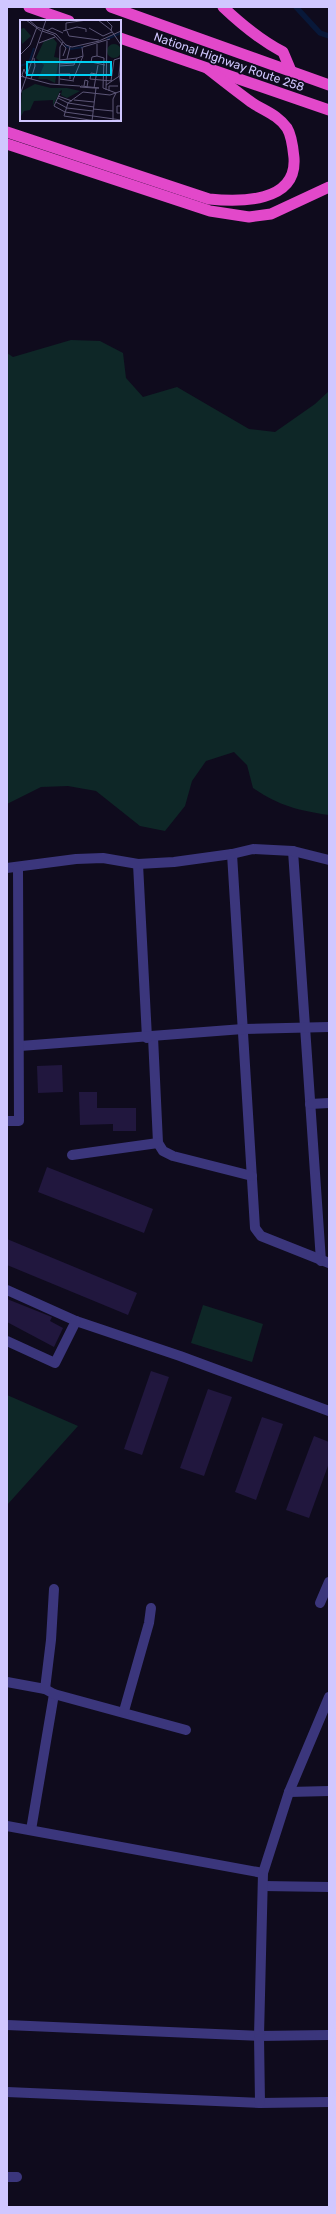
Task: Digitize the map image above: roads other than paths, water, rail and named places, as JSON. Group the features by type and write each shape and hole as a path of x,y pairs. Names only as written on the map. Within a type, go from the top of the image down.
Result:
{"highway":[{"path":"29,7 66,20"},
{"name":"National Highway Route 258","path":"111,7 329,85"},
{"path":"223,7 242,26 266,43 283,52 291,71"},
{"name":"National Highway Route 258","path":"121,38 329,110"},
{"path":"7,132 209,199 234,200 268,197 281,188 291,177 294,162 293,146 288,129 274,113 252,103 208,68"},
{"path":"7,144 210,211 249,217 271,214 329,187"}],"street":[{"path":"7,868 18,868 76,859 103,858 138,864 174,862 232,854 253,849 293,851 329,860"},
{"path":"232,854 255,1228 261,1236 325,1262 310,1104 293,851"},
{"path":"138,864 158,1143 163,1151 173,1156 252,1176"},
{"path":"7,1121 19,1121 20,1046 18,868"},
{"path":"20,1046 243,1029 329,1026"},
{"path":"310,1104 329,1103"},
{"path":"72,1155 158,1143"},
{"path":"7,1290 76,1321 180,1356 329,1411"},
{"path":"7,1341 55,1364 76,1321"},
{"path":"320,1603 329,1582"},
{"path":"31,1830 50,1692 54,1589"},
{"path":"124,1712 149,1623 151,1608"},
{"path":"7,1682 50,1692 186,1730"},
{"path":"260,2103 259,2036 263,1873 289,1792 329,1697"},
{"path":"289,1792 329,1791"},
{"path":"7,1826 263,1873"},
{"path":"263,1886 329,1887"},
{"path":"7,2025 259,2036 329,2035"},
{"path":"7,2092 260,2103 329,2102"}],"waterway":[{"path":"296,7 320,33 329,36"}]}
